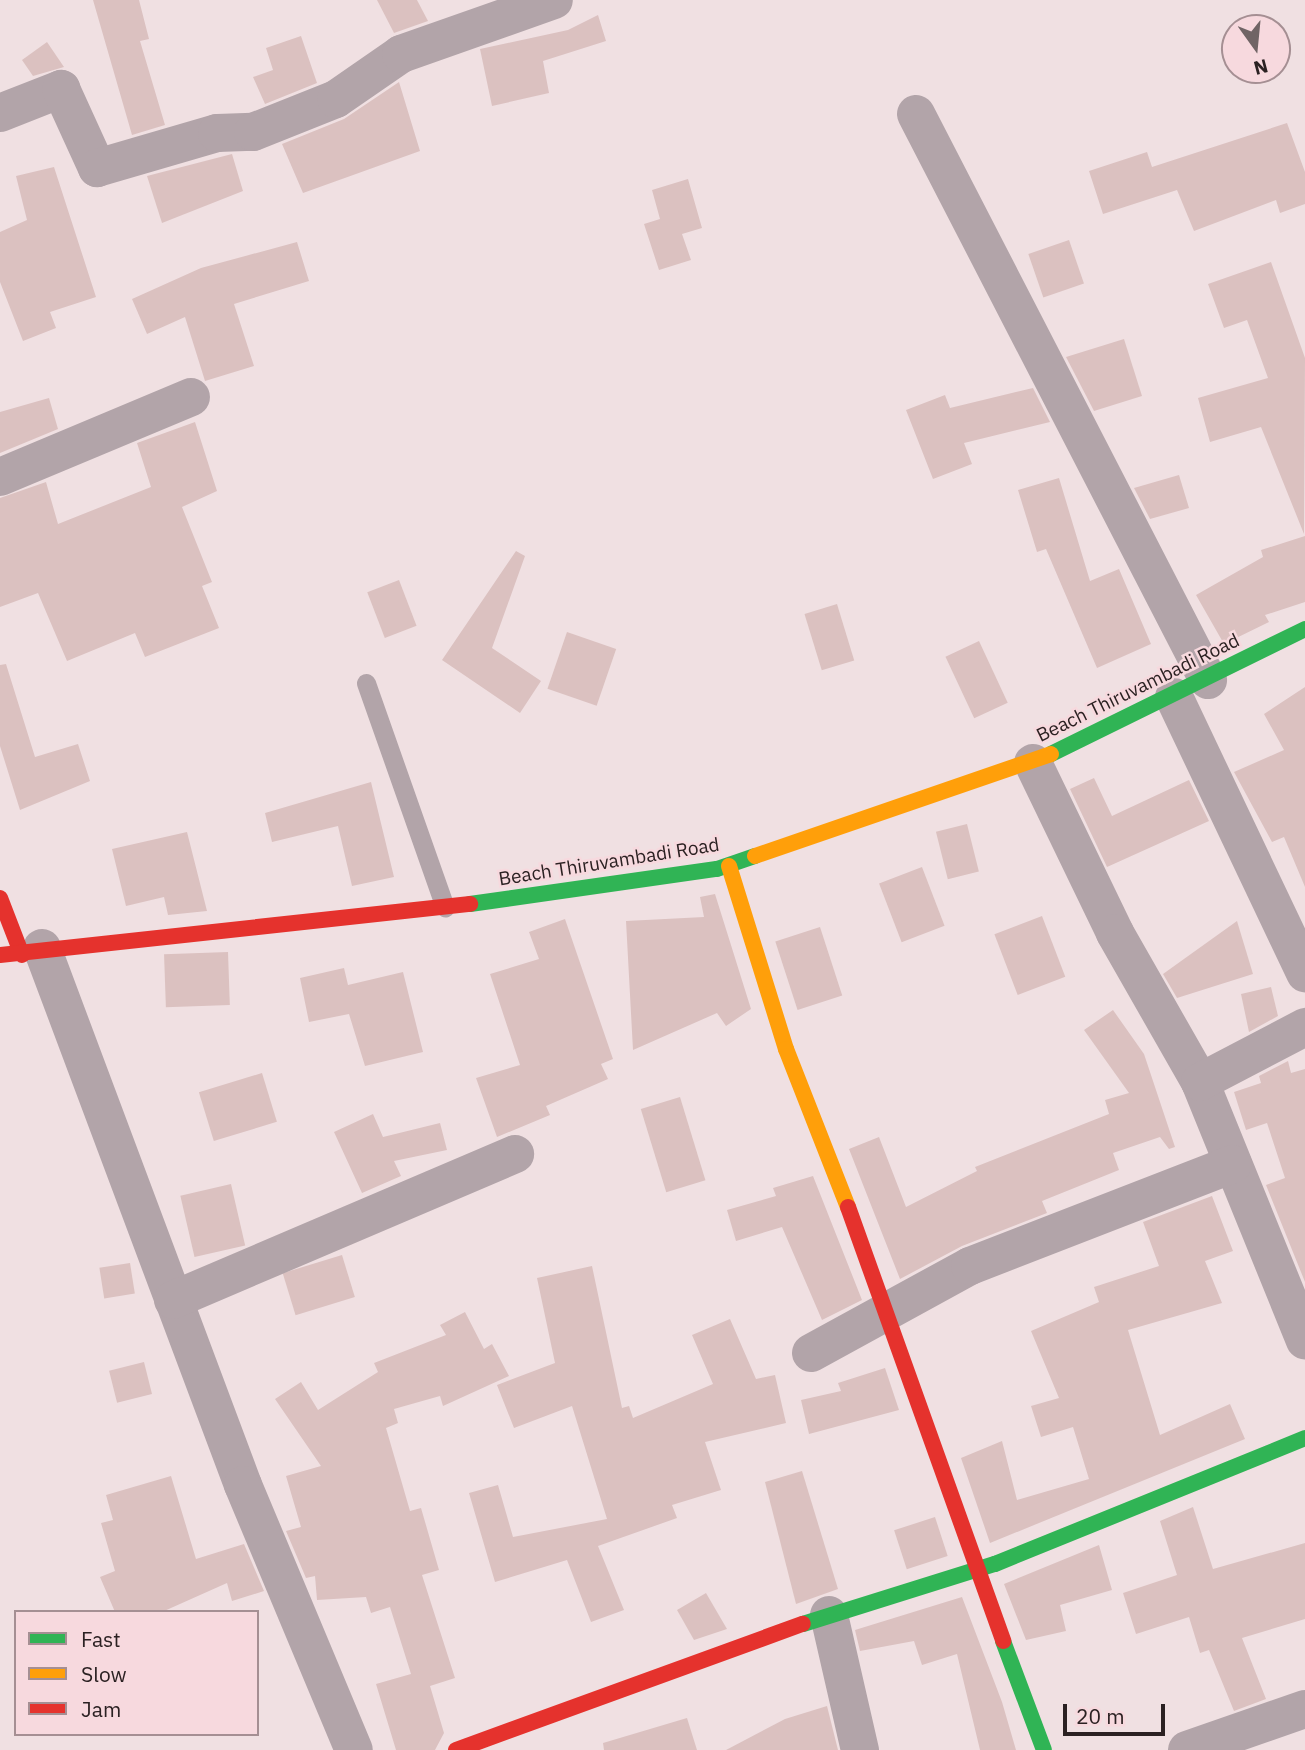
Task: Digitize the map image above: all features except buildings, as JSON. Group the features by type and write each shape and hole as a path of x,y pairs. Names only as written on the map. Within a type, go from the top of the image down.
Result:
{"street":[{"path":"2,106 61,89 97,168 217,133 253,132 336,99 401,54 554,0"},
{"path":"916,114 1208,680"},
{"path":"0,477 191,397"},
{"name":"Beach Thiruvambadi Road","path":"0,955 445,907 729,866 1033,763 1174,697 1305,629"},
{"path":"1174,697 1305,973"},
{"path":"1033,763 1115,933 1200,1082 1305,1340"},
{"path":"729,866 786,1049 888,1308 976,1571 1044,1750"},
{"path":"0,898 32,952 354,1750"},
{"path":"1200,1082 1305,1027"},
{"path":"173,1300 515,1154"},
{"path":"811,1353 888,1308 970,1266 1233,1164"},
{"path":"456,1750 829,1615 976,1571 1112,1521 1305,1438"},
{"path":"829,1615 860,1750"},
{"path":"1187,1750 1305,1710"}],"lane":[{"path":"366,683 445,907"}],"traffic: fast":[{"path":"1051,754 1305,629"},
{"path":"470,904 717,869 755,856"},
{"path":"803,1624 995,1564 1305,1438"},
{"path":"1003,1641 1044,1750"}],"traffic: slow":[{"path":"755,856 1051,754"},
{"path":"729,866 786,1049 848,1207"}],"traffic: jam":[{"path":"0,898 22,955"},
{"path":"0,955 470,904"},
{"path":"848,1207 1003,1641"},
{"path":"456,1750 803,1624"}]}
